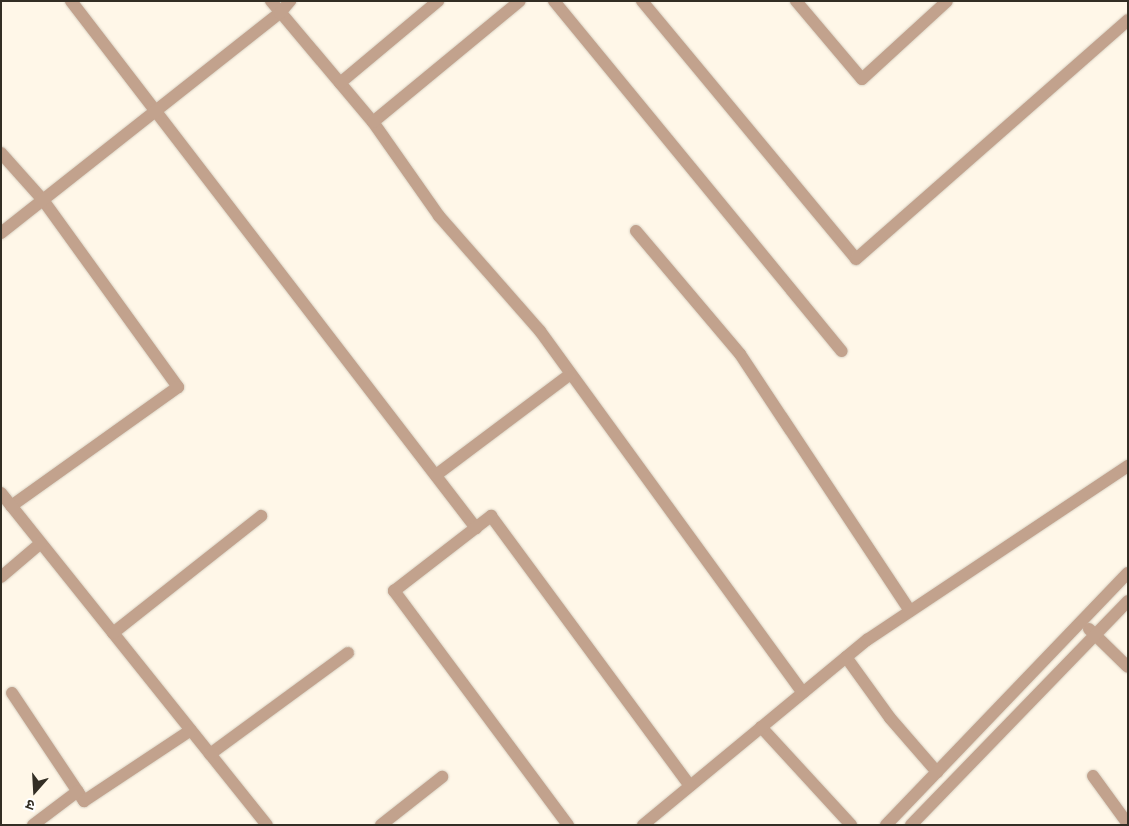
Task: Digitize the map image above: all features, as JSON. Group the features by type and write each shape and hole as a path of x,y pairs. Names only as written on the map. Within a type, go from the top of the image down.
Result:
{"street":[{"path":"71,1 476,528"},
{"path":"271,1 373,122 439,216 540,332 569,375 803,693"},
{"path":"1,233 280,13 290,1"},
{"path":"340,83 438,1"},
{"path":"373,122 520,1"},
{"path":"554,1 842,351"},
{"path":"642,1 856,260 1128,20"},
{"path":"796,1 862,79 948,1"},
{"path":"1,153 43,200 178,387 11,506"},
{"path":"636,231 740,354 910,611"},
{"path":"436,476 569,375"},
{"path":"643,825 846,657 910,611 1128,466"},
{"path":"1,493 267,825"},
{"path":"113,633 261,516"},
{"path":"568,825 394,591 491,516 690,786"},
{"path":"1,577 41,543"},
{"path":"886,825 1128,573"},
{"path":"911,825 1128,601"},
{"path":"1082,622 1128,667"},
{"path":"210,754 348,653"},
{"path":"846,657 890,718 937,772"},
{"path":"12,693 84,801 191,730"},
{"path":"761,728 851,825"},
{"path":"1093,776 1128,824"},
{"path":"381,825 442,777"},
{"path":"33,825 78,792"},
{"path":"897,813 906,825"}]}
